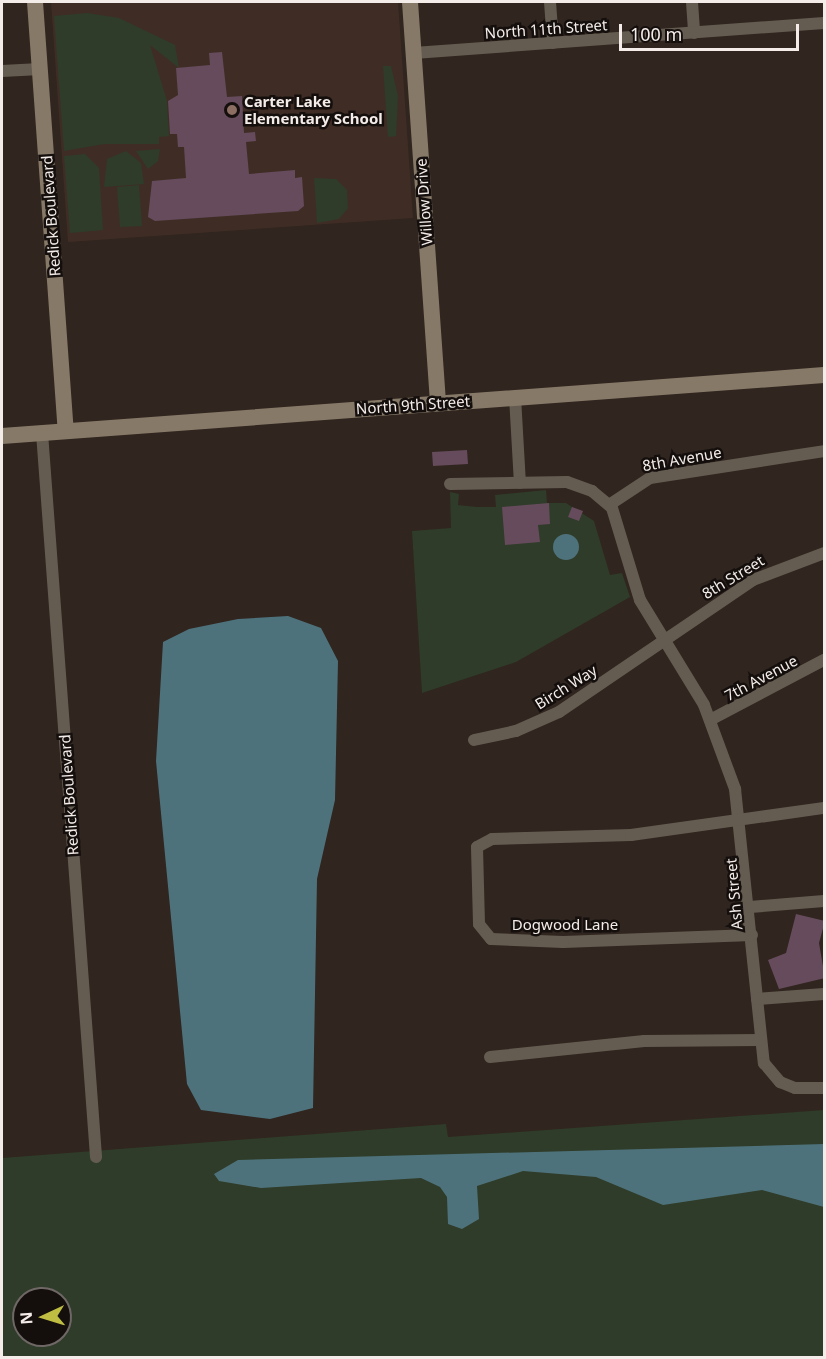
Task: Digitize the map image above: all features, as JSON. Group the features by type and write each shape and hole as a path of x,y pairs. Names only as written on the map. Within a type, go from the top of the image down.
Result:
{"street":[{"name":"Redick Boulevard","path":"35,2 66,431"},
{"name":"Willow Drive","path":"410,2 438,403"},
{"path":"550,2 553,43"},
{"path":"692,2 694,33"},
{"name":"North 11th Street","path":"414,53 825,22"},
{"path":"2,71 40,69"},
{"name":"North 9th Street","path":"2,435 825,375"},
{"path":"515,397 520,483"},
{"name":"Redick Boulevard","path":"42,433 96,1157"},
{"name":"8th Avenue","path":"609,505 650,478 825,451"},
{"path":"450,484 567,482 609,505"},
{"name":"Ash Street","path":"609,505 620,526 640,600 711,720 740,816 764,1063 780,1082 795,1088 825,1088"},
{"name":"8th Street","path":"664,640 753,580 825,553"},
{"name":"Birch Way","path":"474,740 543,720 664,640"},
{"name":"7th Avenue","path":"711,720 825,660"},
{"path":"740,816 825,807"},
{"name":"Dogwood Lane","path":"740,816 631,835 483,842 474,858 479,924 491,939 514,941 752,935"},
{"path":"750,907 825,901"},
{"path":"757,999 825,994"},
{"path":"490,1057 644,1041 760,1040"}],"shaded area":[{"name":"Carter Lake Elementary School","path":"51,2 398,2 413,218 68,242"}],"green space":[{"path":"87,13 119,18 175,45 179,68 150,45 167,101 169,136 159,137 159,144 104,144 64,151 54,16"},
{"path":"383,66 391,66 398,96 396,136 388,137"},
{"path":"160,149 158,161 148,169 136,151"},
{"path":"126,151 141,163 144,184 104,187 107,159"},
{"path":"85,154 99,168 103,230 70,233 64,156"},
{"path":"314,178 336,179 347,190 348,208 339,219 317,223"},
{"path":"139,185 142,226 120,227 117,187"},
{"path":"546,490 547,503 566,503 594,521 610,575 622,573 630,597 516,662 422,693 412,531 451,528 450,492 459,494 458,505 496,507 495,495"},
{"path":"824,1110 824,1357 2,1357 2,1158 446,1124 448,1137"}],"water":[{"path":"566,534 575,538 579,547 575,556 566,560 557,556 553,547 557,538"},
{"path":"288,616 321,628 338,661 335,800 317,879 313,1108 270,1119 201,1110 187,1084 156,761 163,642 189,629 238,619"},
{"path":"824,1144 824,1207 762,1190 663,1205 596,1177 523,1171 477,1186 479,1219 462,1229 448,1224 447,1197 440,1187 421,1178 261,1188 219,1181 214,1174 238,1160"}],"building":[{"path":"222,52 227,97 242,96 244,133 255,132 256,141 246,142 249,174 295,170 295,178 302,177 304,206 298,211 155,221 148,217 152,181 186,178 184,147 178,147 177,134 170,134 168,101 178,95 176,68 210,65 209,53"},
{"path":"467,450 468,464 433,466 432,452"},
{"path":"549,503 550,524 538,525 540,542 505,545 502,507"},
{"path":"572,507 583,511 579,521 568,517"},
{"path":"796,914 825,921 819,943 825,978 779,989 768,960 786,953"}],"place":[{"name":"Carter Lake Elementary School","path":"232,110"}]}
